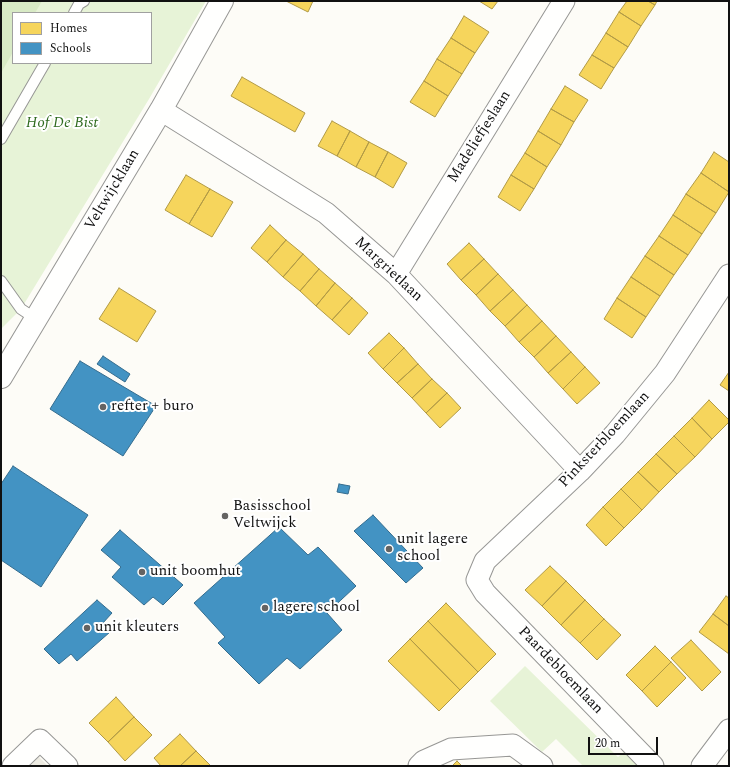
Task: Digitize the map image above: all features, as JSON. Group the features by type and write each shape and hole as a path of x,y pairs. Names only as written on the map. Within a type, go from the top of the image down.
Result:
{"street":[{"name":"Madeliefjeslaan","path":"396,274 564,1"},
{"name":"Veltwijcklaan","path":"1,377 161,110 217,3"},
{"name":"Margrietlaan","path":"161,110 326,213 396,274 580,471"},
{"name":"Pinksterbloemlaan","path":"484,593 477,580 485,561 580,471 616,434 665,373 729,275"},
{"name":"Paardebloemlaan","path":"484,593 653,766"},
{"path":"702,766 729,730"},
{"path":"13,766 40,740 67,766"},
{"path":"419,766 424,761 451,749 513,745 542,766"}],"lane":[{"path":"75,12 79,4 84,1"},
{"path":"1,139 44,64"},
{"path":"1,281 21,309 36,319"}],"green space":[{"name":"Hof De Bist","path":"1,1 206,1 149,99 21,309 1,329"},
{"path":"1,1 42,1 36,12 12,12 12,54 1,73"},
{"path":"525,666 618,757 626,750 637,766 583,766 556,739 542,752 490,701"}],"shaded area":[{"path":"39,757 48,766 29,766"}],"building: Homes":[{"path":"286,1 313,1 308,12"},
{"path":"479,1 498,1 492,9"},
{"path":"627,1 648,1 655,5 641,26 619,12"},
{"path":"648,1 657,1 655,5"},
{"path":"619,12 641,26 628,47 606,33"},
{"path":"464,16 489,32 475,53 451,38"},
{"path":"606,33 628,47 614,68 592,55"},
{"path":"451,38 475,53 462,74 437,59"},
{"path":"592,55 614,68 601,89 579,75"},
{"path":"437,59 462,74 448,96 424,81"},
{"path":"242,77 305,113 295,132 231,96"},
{"path":"424,81 448,96 435,117 410,102"},
{"path":"565,86 588,100 574,122 551,109"},
{"path":"551,109 574,122 561,145 538,131"},
{"path":"332,121 350,131 337,156 318,146"},
{"path":"350,131 369,142 356,167 337,156"},
{"path":"538,131 561,145 547,167 525,153"},
{"path":"369,142 388,152 375,177 356,167"},
{"path":"388,152 407,163 393,188 375,177"},
{"path":"714,152 729,162 729,192 701,173"},
{"path":"525,153 547,167 534,189 511,175"},
{"path":"701,173 729,192 716,213 686,194"},
{"path":"186,175 210,189 189,224 165,210"},
{"path":"511,175 534,189 520,211 498,197"},
{"path":"210,189 233,202 212,237 189,224"},
{"path":"686,194 716,213 702,234 673,215"},
{"path":"673,215 702,234 688,255 659,236"},
{"path":"270,225 286,240 267,262 251,248"},
{"path":"659,236 688,255 674,275 645,256"},
{"path":"286,240 303,254 283,277 267,262"},
{"path":"469,243 484,259 461,280 447,264"},
{"path":"303,254 319,269 300,291 283,277"},
{"path":"645,256 674,275 660,296 631,277"},
{"path":"484,259 498,274 476,295 461,280"},
{"path":"319,269 335,283 316,306 300,291"},
{"path":"498,274 513,290 490,311 476,295"},
{"path":"631,277 660,296 646,317 617,298"},
{"path":"335,283 352,298 332,320 316,306"},
{"path":"119,288 156,311 137,342 99,319"},
{"path":"513,290 527,305 505,326 490,311"},
{"path":"352,298 368,313 349,335 332,320"},
{"path":"617,298 646,317 632,338 604,319"},
{"path":"527,305 542,321 519,342 505,326"},
{"path":"542,321 556,336 534,357 519,342"},
{"path":"389,333 404,348 383,369 368,353"},
{"path":"556,336 571,352 548,373 534,357"},
{"path":"404,348 418,364 397,383 383,369"},
{"path":"571,352 585,367 563,389 548,373"},
{"path":"418,364 432,379 412,398 397,383"},
{"path":"585,367 600,383 577,404 563,389"},
{"path":"729,372 729,391 720,385"},
{"path":"432,379 447,393 426,413 412,398"},
{"path":"447,393 461,408 440,428 426,413"},
{"path":"709,400 729,420 729,422 712,439 692,418"},
{"path":"692,418 712,439 695,457 674,436"},
{"path":"674,436 695,457 677,474 656,454"},
{"path":"656,454 677,474 659,492 638,472"},
{"path":"638,472 659,492 642,510 621,489"},
{"path":"621,489 642,510 624,528 603,507"},
{"path":"603,507 624,528 606,546 586,525"},
{"path":"550,566 566,581 542,606 525,590"},
{"path":"566,581 585,600 561,625 542,606"},
{"path":"726,596 729,598 729,626 713,614"},
{"path":"585,600 604,619 580,643 561,625"},
{"path":"446,603 496,654 478,672 428,621"},
{"path":"713,614 729,626 729,654 699,632"},
{"path":"604,619 621,635 597,660 580,643"},
{"path":"428,621 478,672 460,690 410,639"},
{"path":"410,639 460,690 439,711 388,661"},
{"path":"691,640 721,672 702,691 671,658"},
{"path":"655,646 671,662 642,691 626,675"},
{"path":"671,662 686,678 657,707 642,691"},
{"path":"116,697 134,717 108,742 89,723"},
{"path":"134,717 152,735 125,761 108,742"},
{"path":"180,734 196,751 180,766 161,766 154,758"},
{"path":"196,751 211,766 180,766"},
{"path":"457,761 462,766 452,766"}],"building: Schools":[{"path":"103,356 130,374 125,382 97,364"},
{"name":"refter + buro","path":"80,361 156,406 123,456 50,409"},
{"path":"13,466 88,515 41,587 1,560 1,484"},
{"path":"339,484 350,486 348,494 337,492"},
{"name":"unit lagere school","path":"373,515 423,568 406,583 354,531"},
{"name":"lagere school","path":"279,527 308,555 318,547 356,586 327,613 342,630 300,669 287,658 259,684 218,643 225,637 194,603"},
{"name":"unit boomhut","path":"120,530 183,585 163,605 153,597 144,605 112,577 121,567 101,550"},
{"name":"unit kleuters","path":"97,600 112,613 102,624 110,632 77,661 71,654 59,664 44,649"}],"place":[{"name":"refter + buro","path":"103,407"},
{"name":"Basisschool Veltwijck","path":"225,516"},
{"name":"unit lagere school","path":"389,549"},
{"name":"unit boomhut","path":"142,572"},
{"name":"lagere school","path":"265,608"},
{"name":"unit kleuters","path":"87,628"}]}
